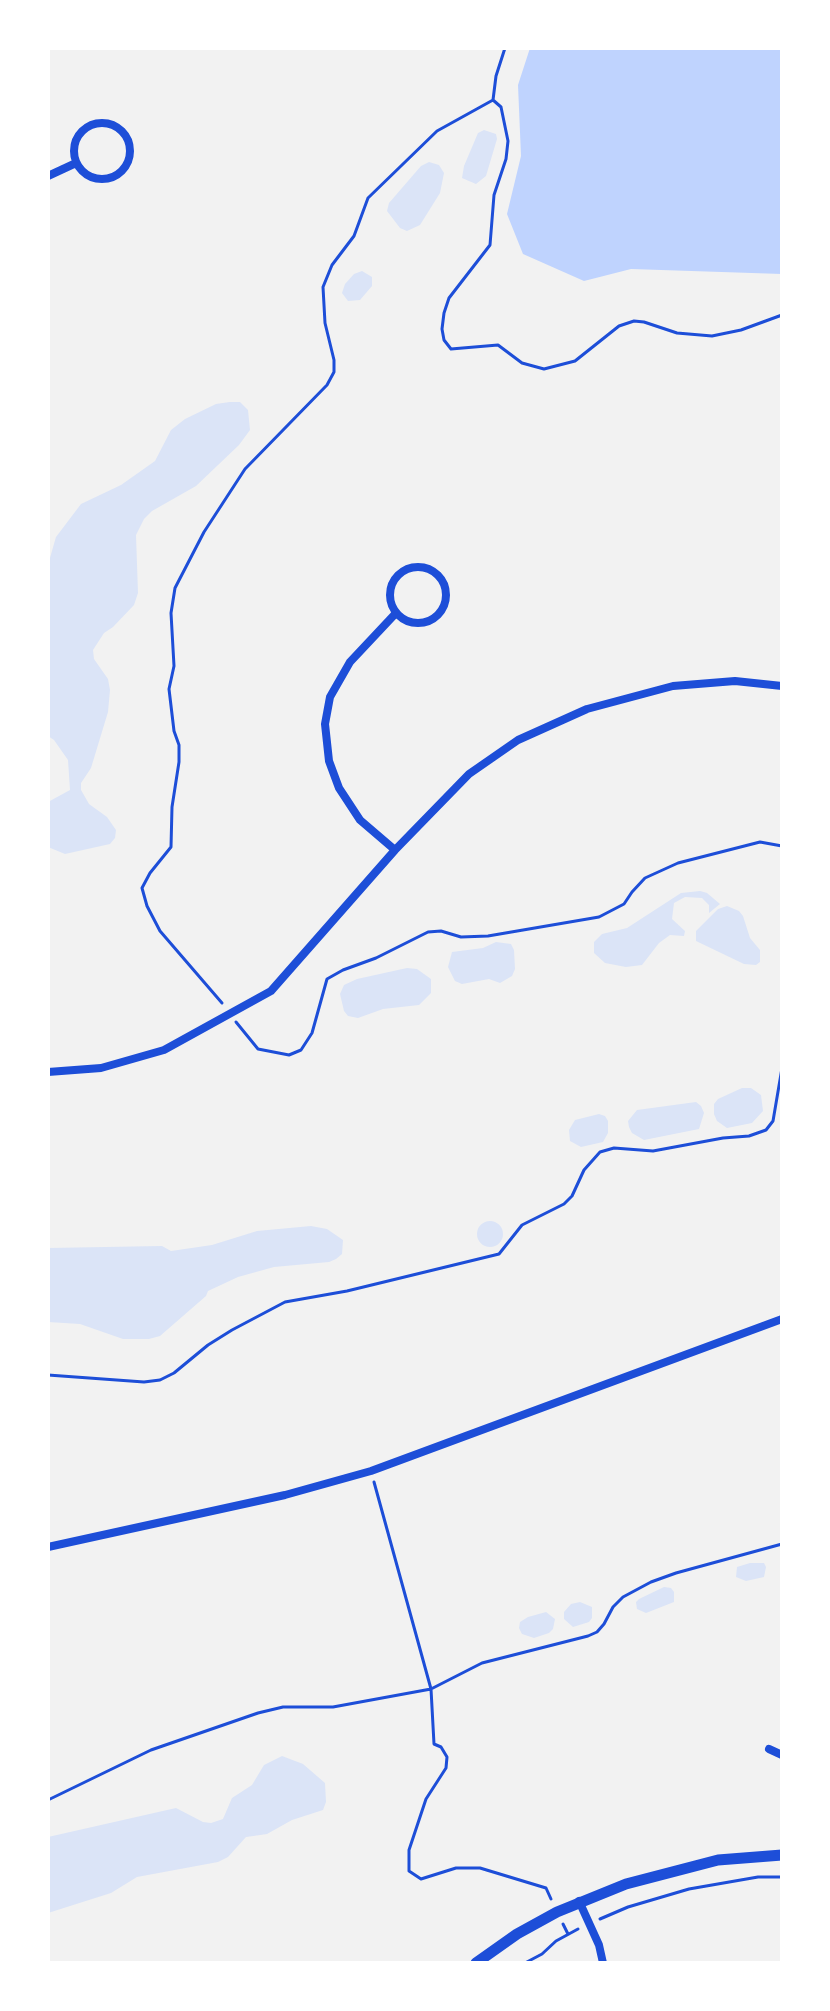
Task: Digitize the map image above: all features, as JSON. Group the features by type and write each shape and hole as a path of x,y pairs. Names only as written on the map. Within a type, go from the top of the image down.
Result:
{"street":[{"path":"105,122 125,134 130,145 130,157 116,176 93,178 76,163 73,151 75,139 82,129 93,123 105,122"},
{"path":"48,176 76,163"},
{"path":"415,566 432,570 439,576 446,594 440,612 432,619 413,623 396,613 389,597 393,580 399,573 415,566"},
{"path":"395,850 360,820 339,788 329,761 325,724 330,697 350,662 396,613"},
{"path":"48,1072 101,1068 164,1050 271,991 395,850 469,774 518,740 587,709 673,686 735,681 782,686"},
{"path":"48,1547 285,1495 371,1471 782,1319"},
{"path":"769,1749 782,1755"},
{"path":"476,1963 517,1934 557,1912 626,1884 718,1860 782,1855"},
{"path":"579,1901 603,1963"}],"path":[{"path":"505,48 496,76 493,100 501,107 508,141 506,159 494,195 490,245 449,298 444,313 444,340 451,349 498,345 522,363 544,369 575,361 619,326 634,321 677,333 712,336 741,330 782,315"},
{"path":"48,1375 144,1382 160,1380 232,1330 285,1302 347,1291 499,1254 522,1225 564,1204 572,1196 584,1170 600,1152 614,1148 653,1151 749,1136 766,1130 773,1121 782,1068"},
{"path":"371,1471 431,1689 434,1744 441,1747 447,1757 446,1768 426,1799 409,1850 409,1871 421,1879 456,1868 480,1868 546,1888 568,1934"},
{"path":"48,1800 151,1750 258,1713 283,1707 333,1707 431,1689 482,1663 597,1632 623,1597 651,1582 782,1544"},
{"path":"525,1963 568,1934 628,1907 689,1889 758,1877 782,1877"}],"shaded area":[{"path":"484,130 496,134 497,139 486,176 476,184 462,178 478,133"},
{"path":"429,162 439,165 444,173 440,193 420,225 407,231 400,228 387,211 389,203 421,166"},
{"path":"362,271 372,277 372,286 360,300 348,301 342,293 345,284 354,274"},
{"path":"240,402 248,410 250,430 239,445 196,486 152,511 144,519 136,535 138,593 134,605 104,633 93,650 94,659 108,679 110,690 108,712 81,790 89,804 107,817 116,830 115,838 110,844 65,854 48,847 48,802 70,790 68,760 48,736 48,565 56,537 81,504 121,485 155,461 171,430 185,419 216,404"},
{"path":"700,891 720,904 709,913 709,905 702,898 685,897 674,903 672,919 685,931 684,936 670,935 659,943 642,965 626,967 605,963 594,953 594,942 602,934 627,928 681,893"},
{"path":"727,906 743,916 750,938 760,950 760,962 756,965 744,964 696,941 696,931 718,909"},
{"path":"496,942 511,944 514,950 515,969 512,976 500,983 489,979 462,984 455,981 448,967 452,952 483,948"},
{"path":"407,968 417,969 431,979 431,993 419,1005 383,1009 358,1018 348,1016 344,1011 340,994 344,985 357,979"},
{"path":"742,1088 751,1088 761,1095 763,1111 752,1123 727,1128 717,1121 714,1104"},
{"path":"696,1102 704,1113 699,1129 644,1140 632,1133 629,1127 628,1121 637,1110"},
{"path":"599,1114 608,1121 608,1133 603,1142 581,1147 570,1141 569,1130 575,1120"},
{"path":"490,1221 499,1225 503,1234 499,1243 490,1247 481,1243 477,1234 481,1225"},
{"path":"311,1226 327,1229 343,1240 342,1254 329,1262 274,1267 238,1277 208,1291 160,1336 123,1339 80,1324 48,1322 48,1248 162,1246 171,1251 212,1245 257,1231"},
{"path":"764,1563 764,1577 746,1581 736,1577 737,1567"},
{"path":"664,1587 674,1592 674,1602 646,1613 637,1609 639,1599"},
{"path":"580,1602 592,1607 592,1618 573,1627 564,1619 564,1612 571,1604"},
{"path":"546,1612 555,1619 549,1633 534,1638 522,1634 520,1622"},
{"path":"282,1756 303,1764 325,1783 326,1802 323,1810 292,1820 267,1834 246,1837 228,1857 218,1862 137,1877 111,1893 48,1913 48,1837 176,1808 203,1822 223,1819 232,1798 252,1785 264,1765"}],"water":[{"path":"530,48 782,48 782,274 631,269 584,281 523,254 507,214 521,156 518,85"}]}
